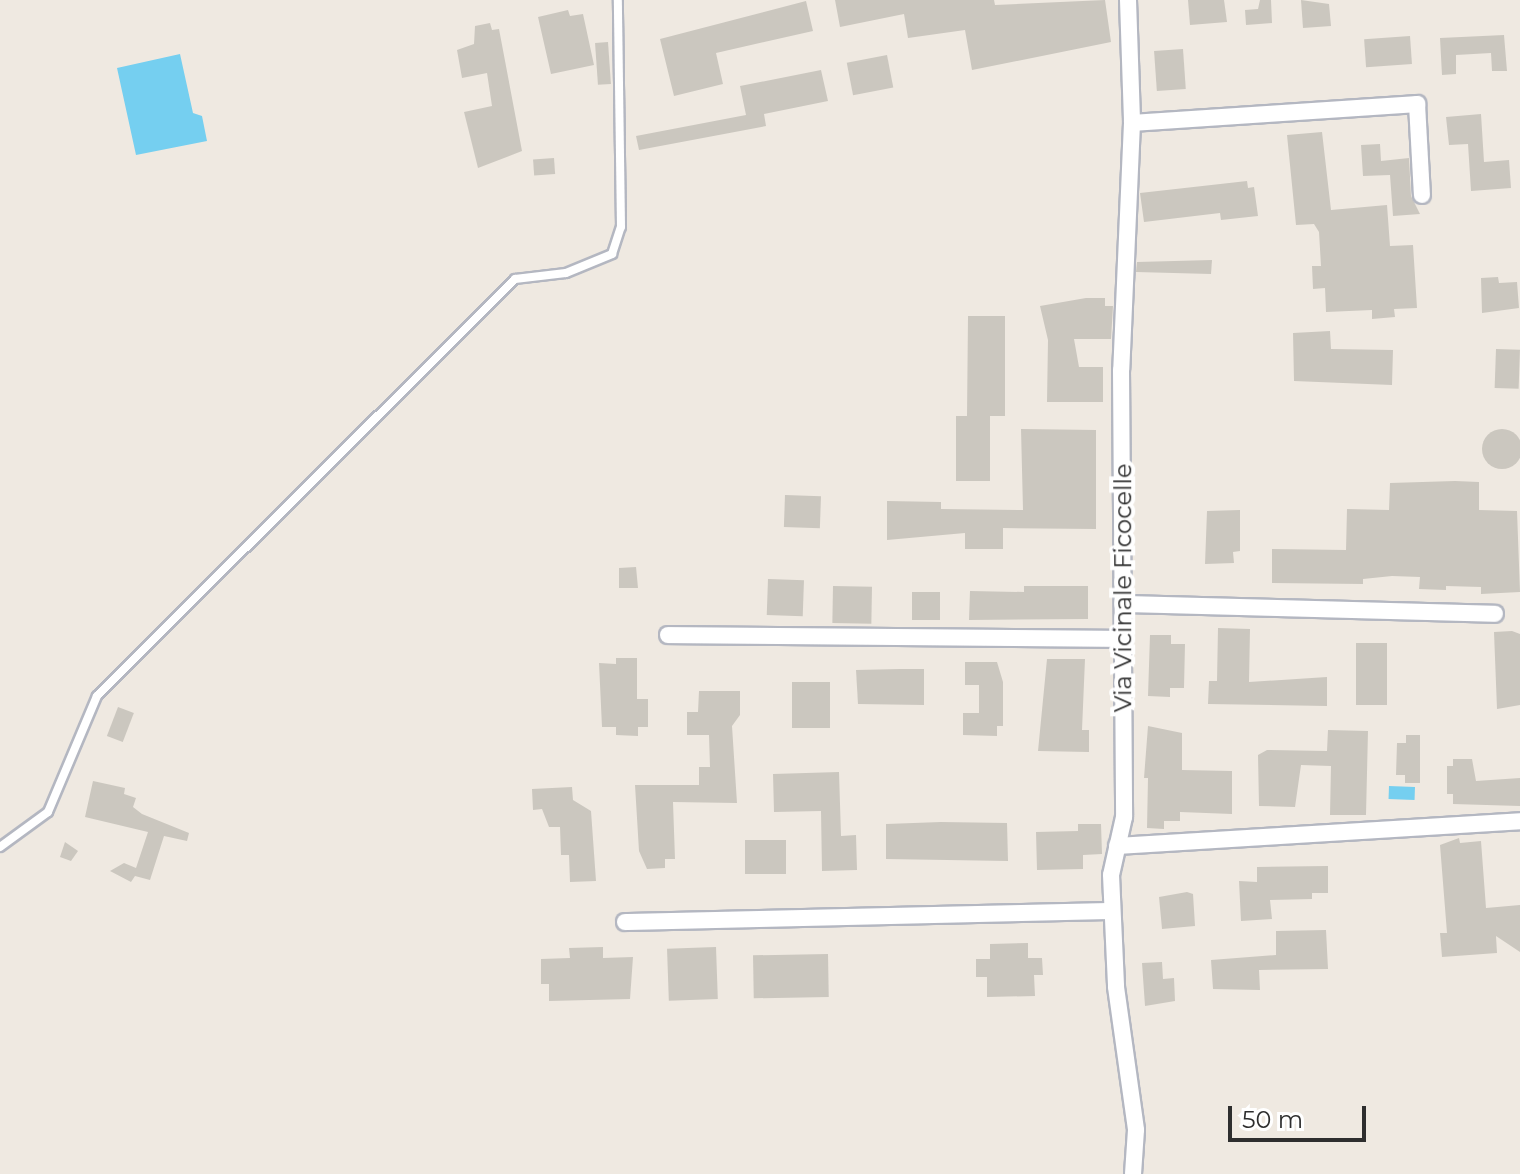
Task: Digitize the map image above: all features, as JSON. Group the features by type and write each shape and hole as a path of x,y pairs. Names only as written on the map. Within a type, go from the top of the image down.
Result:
{"street":[{"name":"Via Vicinale Ficocelle","path":"1128,0 1132,123 1121,370 1125,604 1124,817 1117,846 1112,911 1116,987 1136,1130 1133,1174"},
{"path":"1132,123 1417,104 1422,195"},
{"path":"1125,604 1495,614"},
{"path":"668,635 1124,639"},
{"path":"1117,846 1520,821"},
{"path":"625,922 1112,911"}],"lane":[{"path":"0,847 48,812 97,696 515,279 566,273 612,254 621,227 618,0"}],"water":[{"path":"180,54 193,113 202,116 207,141 136,155 117,68"},
{"path":"1389,786 1415,787 1415,800 1389,799"}],"building":[{"path":"835,0 994,0 995,5 1105,0 1111,42 972,70 965,30 908,38 904,14 840,27"},
{"path":"1188,0 1224,0 1227,22 1190,25"},
{"path":"1260,0 1271,0 1272,23 1246,25 1245,10 1258,9"},
{"path":"1301,0 1329,4 1331,26 1303,28"},
{"path":"806,1 813,31 716,53 723,84 674,96 660,39"},
{"path":"568,10 570,16 583,14 594,65 551,74 538,17"},
{"path":"490,23 492,30 499,29 522,151 478,168 464,112 492,106 487,73 462,78 457,50 474,44 475,26"},
{"path":"1504,35 1507,71 1492,71 1491,53 1456,55 1456,74 1442,75 1440,38"},
{"path":"1410,36 1412,64 1366,67 1364,39"},
{"path":"608,42 611,84 598,85 595,43"},
{"path":"1183,49 1186,89 1157,91 1154,51"},
{"path":"887,55 893,87 853,95 847,63"},
{"path":"821,70 828,101 764,114 766,126 639,150 636,136 746,115 740,86"},
{"path":"1481,114 1484,162 1509,160 1511,188 1471,191 1468,144 1449,145 1446,117"},
{"path":"1322,132 1331,210 1387,205 1390,246 1413,245 1417,308 1394,309 1395,317 1372,319 1372,310 1326,312 1325,288 1313,289 1312,266 1321,266 1319,232 1314,224 1296,225 1287,135"},
{"path":"1380,144 1381,161 1409,158 1411,196 1420,214 1393,216 1390,175 1363,176 1361,145"},
{"path":"554,158 555,174 534,175 533,159"},
{"path":"1247,181 1248,188 1254,187 1258,216 1221,220 1220,213 1144,222 1140,193"},
{"path":"1212,260 1211,274 1136,272 1137,262"},
{"path":"1498,277 1499,283 1517,282 1519,308 1482,313 1481,278"},
{"path":"1105,298 1105,306 1113,306 1111,339 1074,339 1079,367 1103,367 1103,402 1047,402 1048,340 1040,306"},
{"path":"968,316 1005,316 1005,416 990,416 990,481 956,481 956,416 967,416"},
{"path":"1330,331 1331,349 1393,350 1392,385 1294,381 1293,333"},
{"path":"1496,349 1520,350 1519,389 1495,388"},
{"path":"1021,429 1096,430 1096,529 1003,528 1003,549 965,549 965,533 887,540 887,501 941,502 941,509 1023,510"},
{"path":"1502,429 1516,435 1522,449 1516,463 1502,469 1488,463 1482,449 1488,435"},
{"path":"1479,482 1479,510 1517,511 1520,592 1481,594 1481,587 1419,589 1420,577 1363,579 1363,584 1272,583 1272,549 1346,550 1347,509 1389,510 1390,483"},
{"path":"785,495 821,496 820,528 784,527"},
{"path":"1240,510 1240,551 1233,552 1234,563 1205,564 1207,511"},
{"path":"636,567 638,588 619,588 619,568"},
{"path":"768,579 804,580 803,616 767,615"},
{"path":"833,586 872,587 871,624 832,623"},
{"path":"1024,586 1088,586 1088,619 969,620 970,591 1024,592"},
{"path":"912,592 940,592 940,620 912,620"},
{"path":"1218,628 1250,629 1249,682 1327,677 1327,706 1208,704 1209,681 1217,681"},
{"path":"1494,632 1520,634 1520,705 1497,709"},
{"path":"1150,635 1171,635 1171,644 1185,644 1184,688 1170,688 1170,697 1148,696"},
{"path":"1356,643 1387,643 1387,705 1356,705"},
{"path":"616,658 637,658 637,699 648,699 648,727 638,727 638,736 616,735 616,727 602,727 599,663 616,664"},
{"path":"1047,659 1085,659 1082,730 1089,730 1089,752 1038,751"},
{"path":"965,662 997,662 1003,682 1003,726 997,726 997,736 963,735 963,713 979,713 979,685 965,685"},
{"path":"924,669 924,705 858,704 856,670"},
{"path":"792,682 830,682 830,728 792,728"},
{"path":"699,691 740,691 740,715 732,726 737,803 673,802 675,859 665,859 665,868 647,869 639,851 635,785 699,785 699,767 710,767 709,735 687,735 687,712 698,712"},
{"path":"118,707 134,713 123,742 107,736"},
{"path":"1148,726 1182,733 1182,770 1232,771 1232,814 1180,812 1180,821 1164,821 1164,829 1147,828 1148,778 1144,778"},
{"path":"1328,730 1368,731 1366,815 1330,815 1331,766 1301,765 1295,807 1259,806 1258,755 1267,750 1327,751"},
{"path":"1406,735 1420,735 1420,783 1405,783 1405,775 1396,775 1397,743 1406,743"},
{"path":"1453,759 1472,759 1476,781 1520,778 1520,806 1453,804 1453,794 1447,794 1447,766 1453,766"},
{"path":"839,772 841,836 856,835 857,870 822,871 821,811 774,812 773,774"},
{"path":"93,781 125,788 124,794 136,798 133,807 142,814 189,833 187,841 164,836 150,880 135,876 131,882 110,871 124,863 136,868 148,832 85,817"},
{"path":"572,787 573,800 591,811 596,881 570,882 569,855 561,855 560,827 549,827 542,809 533,810 532,789"},
{"path":"1007,823 1008,861 886,859 886,824"},
{"path":"1078,824 1101,824 1102,854 1083,855 1083,869 1037,870 1036,832 1078,831"},
{"path":"1459,838 1460,843 1481,841 1486,908 1520,905 1520,952 1496,936 1497,953 1442,957 1440,933 1447,933 1440,845"},
{"path":"745,840 786,840 786,874 745,874"},
{"path":"65,842 78,851 71,861 60,857"},
{"path":"1328,866 1328,893 1312,893 1312,899 1270,900 1272,919 1241,921 1239,881 1257,882 1257,867"},
{"path":"1187,892 1193,894 1195,926 1162,929 1159,897"},
{"path":"1326,930 1328,969 1259,970 1260,990 1213,989 1211,960 1276,955 1276,931"},
{"path":"1028,943 1028,958 1042,958 1043,975 1034,975 1035,996 987,997 987,977 976,977 976,959 990,959 990,944"},
{"path":"603,947 603,958 633,957 630,999 549,1001 549,984 541,984 541,959 570,958 569,948"},
{"path":"716,947 718,999 669,1001 667,949"},
{"path":"828,954 829,997 754,998 753,955"},
{"path":"1162,962 1163,979 1174,978 1175,1001 1145,1006 1142,963"}]}
